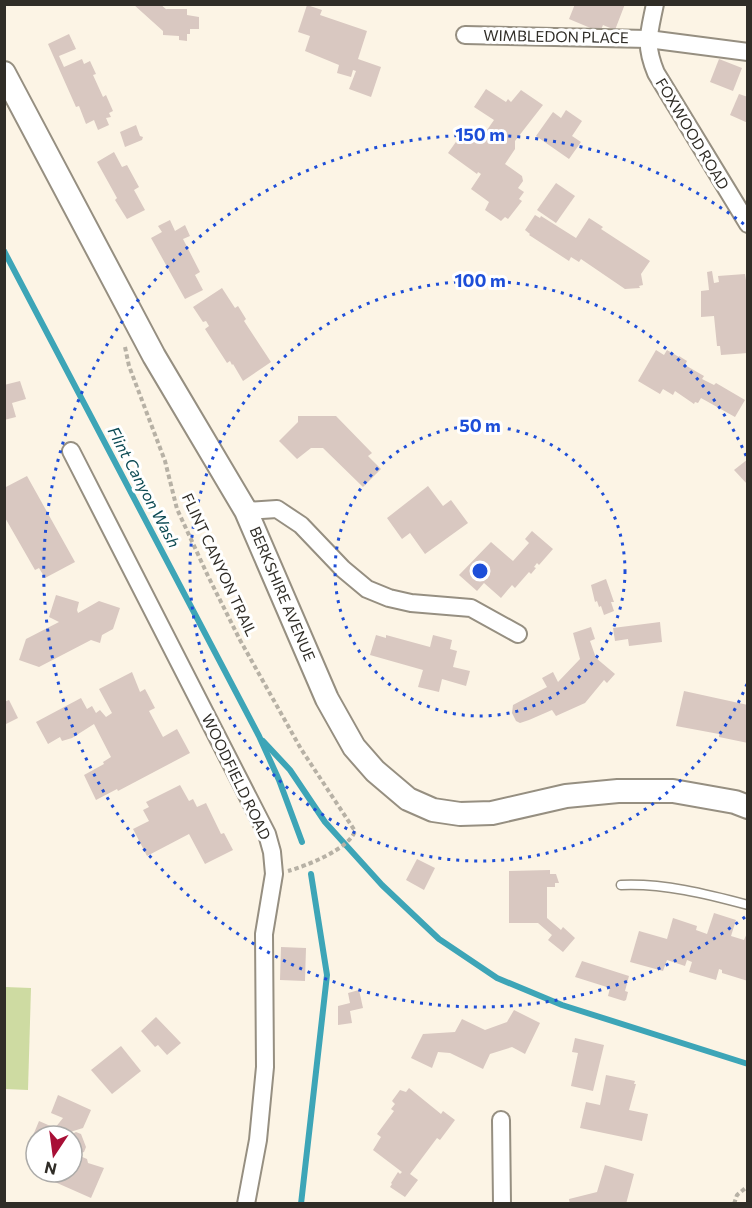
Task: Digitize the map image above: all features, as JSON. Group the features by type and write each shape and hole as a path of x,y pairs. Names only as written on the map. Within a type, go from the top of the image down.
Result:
{"street":[{"path":"648,39 655,4"},
{"name":"WIMBLEDON PLACE","path":"465,35 648,39 747,52"},
{"name":"FOXWOOD ROAD","path":"648,39 649,55 656,73 747,224"},
{"name":"BERKSHIRE AVENUE","path":"4,73 154,356 246,511 327,699 354,747 375,771 408,799 433,810 460,814 492,813 566,796 618,791 673,790 735,802 747,807"},
{"name":"WOODFIELD ROAD","path":"71,451 267,834 272,852 273,874 264,934 265,1067 258,1140 246,1203"},
{"path":"246,511 277,509 301,525 343,569 367,589 389,598 411,603 471,608 518,634"},
{"path":"501,1120 502,1203"}],"lane":[{"path":"621,885 639,884 671,889 747,905"}],"path":[{"name":"FLINT CANYON TRAIL","path":"124,344 129,366 165,461 180,517 240,640 301,749 355,831 352,838 325,858 303,867 273,874"},
{"path":"734,1203 737,1196 747,1186"}],"green space":[{"path":"5,987 31,988 28,1090 5,1089"}],"building":[{"path":"133,4 160,4 167,10 187,9 187,15 199,17 199,29 190,29 187,41 179,40 179,36 163,35 163,31"},
{"path":"575,4 625,4 615,30 603,25 600,32 569,19"},
{"path":"307,5 322,10 320,15 367,31 358,59 381,67 371,97 349,89 356,71 353,70 351,77 337,73 339,65 305,51 310,36 298,32"},
{"path":"69,34 76,49 59,56 64,67 82,59 84,64 90,61 96,74 93,75 103,97 106,95 113,111 109,113 111,117 106,118 109,125 98,130 94,120 86,124 79,106 76,107 48,44"},
{"path":"719,59 742,68 733,91 710,82"},
{"path":"486,89 506,102 508,99 511,102 521,90 543,105 515,141 515,149 505,164 522,176 523,181 518,188 524,192 519,199 522,201 508,219 505,217 501,221 485,210 489,202 471,189 481,174 478,172 477,174 448,153 463,132 478,143 494,120 474,107"},
{"path":"739,94 748,97 748,123 730,115"},
{"path":"566,110 582,121 572,136 581,142 569,159 536,136 553,112 561,118"},
{"path":"136,125 140,136 143,137 142,140 125,147 120,132"},
{"path":"114,152 122,167 127,165 139,187 134,190 145,210 127,219 97,162"},
{"path":"556,183 575,196 556,223 537,210"},
{"path":"535,215 540,218 541,216 576,238 589,218 603,227 601,229 650,261 641,274 643,285 639,286 640,288 625,289 581,259 579,262 571,257 569,261 525,230"},
{"path":"170,220 175,231 185,225 190,236 183,239 200,272 195,275 203,290 185,299 151,238 162,232 158,226"},
{"path":"712,271 714,283 719,282 718,276 745,274 748,293 748,353 721,355 720,346 717,346 714,316 701,317 701,291 709,290 707,272"},
{"path":"222,288 235,308 238,306 246,319 244,321 271,362 243,381 233,364 230,361 227,363 205,329 209,326 206,321 203,322 193,307"},
{"path":"656,350 664,355 667,350 679,356 687,361 685,365 704,376 702,379 714,385 716,383 745,400 735,417 701,398 698,403 694,404 675,391 673,395 663,389 660,394 638,381"},
{"path":"20,381 26,399 12,403 16,417 4,420 4,385"},
{"path":"298,416 336,416 372,453 368,456 381,469 363,487 323,448 311,448 297,459 279,441 298,422"},
{"path":"748,459 748,485 734,470"},
{"path":"27,476 75,562 45,578 39,568 35,570 4,516 4,488"},
{"path":"428,486 443,506 451,500 468,523 425,554 410,533 402,539 387,518"},
{"path":"532,531 553,549 539,565 537,563 531,574 529,572 515,588 512,585 501,598 484,583 477,591 459,575 491,542 513,561 529,543 525,539"},
{"path":"606,579 614,602 611,602 614,611 604,615 601,606 599,607 597,601 595,602 591,585"},
{"path":"56,595 79,602 78,613 99,601 120,608 113,629 102,635 100,643 91,640 39,667 19,660 26,639 59,622 49,617"},
{"path":"660,622 662,642 629,646 628,639 615,641 613,628"},
{"path":"591,627 595,639 590,641 596,658 615,674 607,683 604,680 585,703 556,716 552,710 520,723 516,721 512,713 513,705 547,687 542,678 553,672 558,682 580,659 573,633"},
{"path":"376,635 386,638 386,635 430,647 433,635 452,640 450,649 457,651 453,667 470,671 466,686 442,679 439,692 418,687 423,670 370,655"},
{"path":"132,672 140,692 145,689 155,708 149,711 163,737 177,729 190,753 96,800 84,775 104,764 103,762 111,757 94,724 72,738 62,741 60,737 48,744 36,722 81,698 87,709 92,706 96,713 100,710 106,717 112,713 99,689"},
{"path":"684,691 748,705 748,743 719,737 719,734 676,726"},
{"path":"9,700 18,718 4,725 4,702"},
{"path":"180,785 189,801 193,799 197,807 206,803 221,834 224,833 233,850 205,864 189,834 147,856 133,829 149,821 143,810 149,807 146,802"},
{"path":"417,859 435,868 424,890 406,880"},
{"path":"550,870 550,874 556,874 559,883 555,883 555,887 547,887 547,918 561,930 563,927 575,938 563,952 548,940 552,935 538,923 509,923 509,871"},
{"path":"714,913 736,920 731,936 744,940 748,931 748,981 722,973 719,969 716,980 689,972 692,962 687,960 685,966 667,960 663,971 630,962 639,931 667,939 673,918 697,926 696,930 707,934"},
{"path":"281,947 306,948 305,981 280,980"},
{"path":"582,961 629,976 625,991 628,992 626,1000 608,996 610,988 575,977"},
{"path":"359,990 363,1008 350,1011 352,1023 338,1025 338,1006 350,1003 348,993"},
{"path":"514,1010 540,1023 525,1054 512,1047 490,1054 483,1069 450,1053 438,1052 432,1068 411,1058 423,1034 455,1032 462,1019 485,1030 507,1022"},
{"path":"156,1017 181,1043 167,1055 158,1045 155,1047 141,1031"},
{"path":"575,1038 604,1045 593,1091 571,1086 578,1053 572,1052"},
{"path":"121,1046 141,1071 112,1094 91,1070"},
{"path":"606,1075 635,1081 629,1110 648,1114 642,1141 580,1128 586,1102 600,1105"},
{"path":"409,1088 441,1114 443,1111 455,1120 440,1140 437,1138 410,1174 418,1180 405,1197 390,1187 398,1172 400,1174 402,1172 373,1150 381,1137 377,1134 394,1111 391,1109 395,1104 392,1101 400,1090 406,1092"},
{"path":"58,1095 91,1110 84,1126 58,1124 63,1118 51,1113"},
{"path":"84,1158 88,1163 104,1168 91,1198 59,1184 84,1184"},
{"path":"605,1165 634,1174 626,1204 570,1204 569,1199 597,1192"}],"waterway":[{"name":"Flint Canyon Wash","path":"4,251 259,736 279,780 302,842"},
{"path":"263,741 290,770 325,822 382,885 439,939 497,978 562,1005 748,1064"},
{"path":"301,1204 327,975 311,874"}]}
